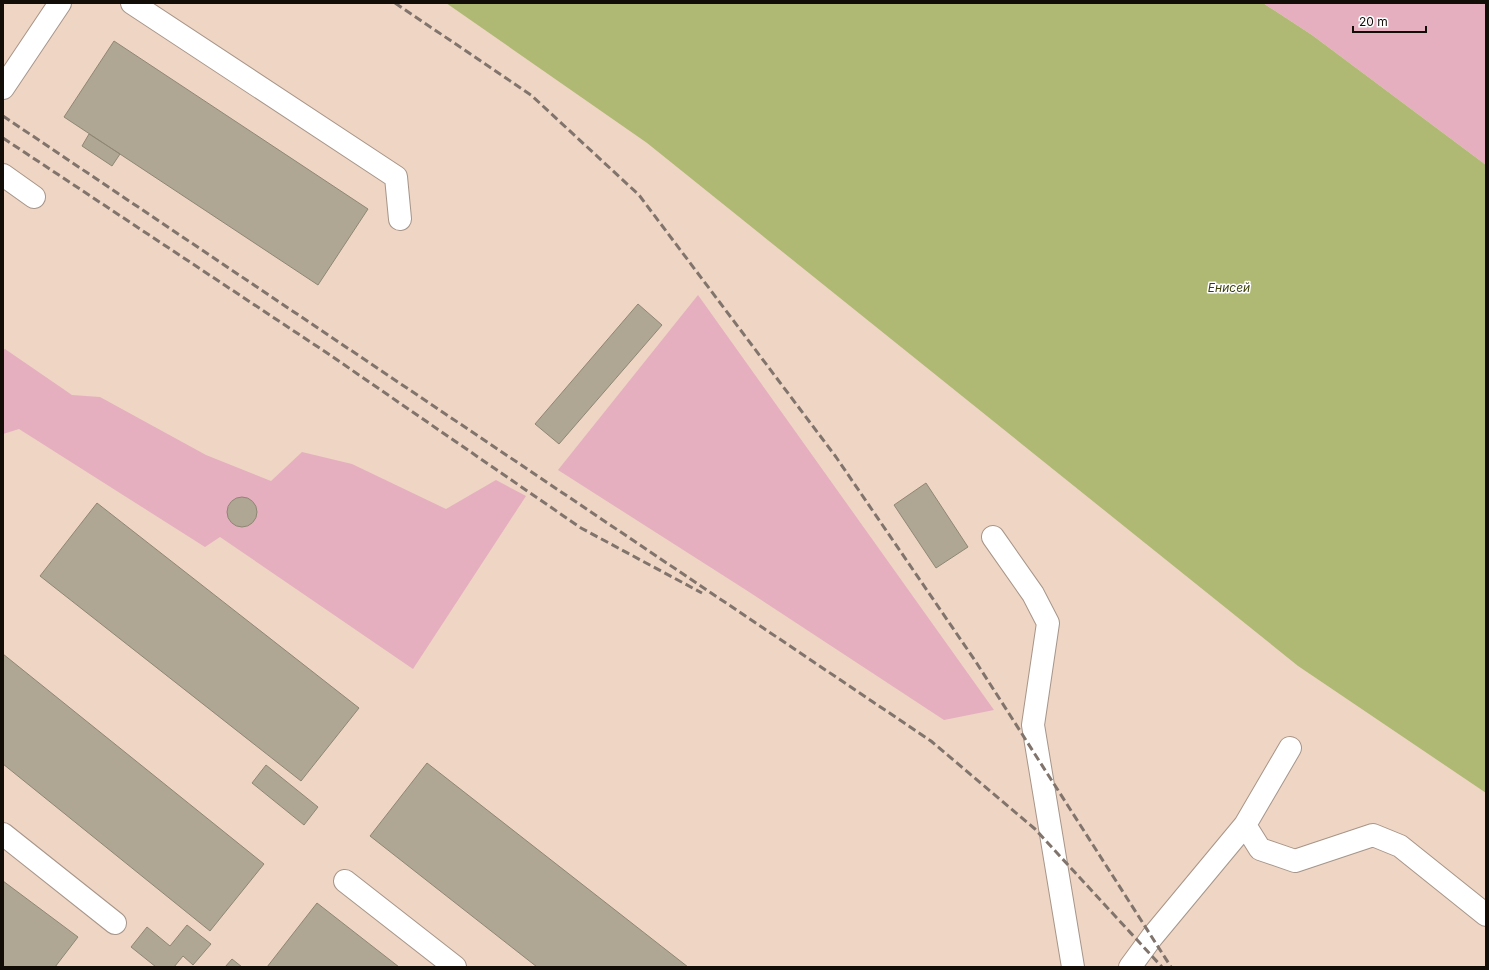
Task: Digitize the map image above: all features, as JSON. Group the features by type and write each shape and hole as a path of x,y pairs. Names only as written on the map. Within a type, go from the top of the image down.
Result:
{"lane":[{"path":"3,88 60,3"},
{"path":"132,3 396,177 400,219"},
{"path":"3,175 34,197"},
{"path":"993,537 1033,594 1048,623 1033,725 1073,967"},
{"path":"1130,967 1152,937 1245,825 1290,748"},
{"path":"1245,825 1260,849 1295,861 1373,835 1400,846 1486,915"},
{"path":"3,834 115,923"},
{"path":"345,880 455,967"}],"shaded area":[{"path":"3,3 446,3 647,143 1298,666 1486,793 1486,967 3,967"},
{"path":"1263,3 1486,3 1486,165 1312,35"},
{"path":"698,295 994,710 944,720 746,590 558,470"},
{"path":"5,349 72,395 100,397 206,455 271,481 302,452 352,464 446,509 496,480 526,496 413,669 220,537 205,547 19,429 3,434 3,350"}],"water":[{"name":"Енисей","path":"446,3 1263,3 1312,35 1486,165 1486,793 1298,666 647,143"}],"building":[{"path":"114,41 368,209 318,285 64,117"},
{"path":"89,134 120,154 112,166 82,146"},
{"path":"638,304 662,325 559,444 535,424"},
{"path":"926,483 968,547 936,568 894,505"},
{"path":"242,497 248,498 256,506 256,518 248,526 242,527 236,526 228,518 227,512 228,506 236,498"},
{"path":"97,503 359,708 301,781 40,576"},
{"path":"3,654 264,864 210,931 3,764"},
{"path":"427,763 688,967 537,967 370,836"},
{"path":"266,765 318,807 304,825 252,783"},
{"path":"3,881 78,937 55,967 3,967"},
{"path":"317,903 399,967 267,967"},
{"path":"187,925 211,944 193,965 183,956 174,967 156,967 131,947 147,927 170,946"},
{"path":"232,959 242,967 225,967"}],"railway":[{"path":"395,3 531,95 639,195 836,457 976,662 1171,967"},
{"path":"3,116 931,741 1035,829 1162,967"},
{"path":"3,138 330,355 581,528 702,593"}]}
